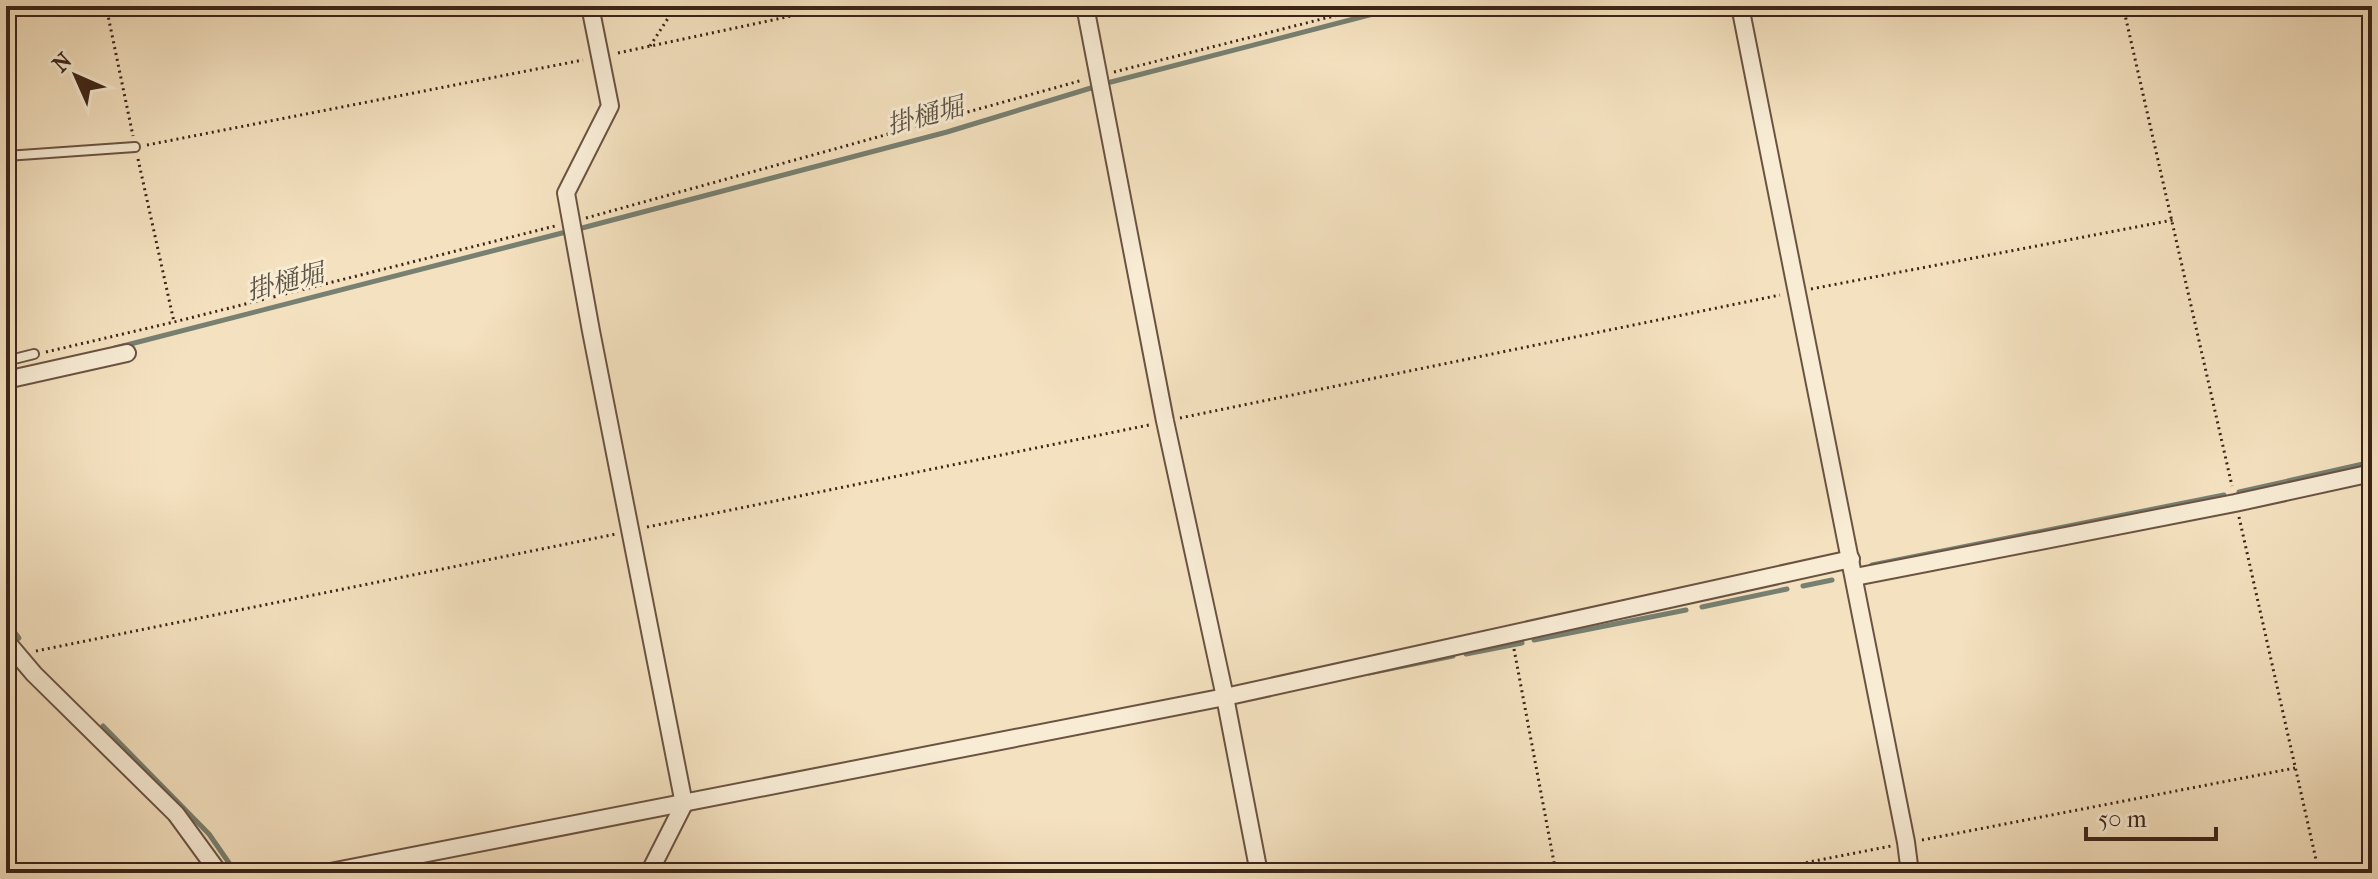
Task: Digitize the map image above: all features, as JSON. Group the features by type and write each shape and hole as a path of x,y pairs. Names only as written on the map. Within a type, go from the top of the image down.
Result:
{"street":[{"path":"590,6 610,106 566,193 684,804 649,873"},
{"path":"1085,6 1165,421 1225,697 1259,873"},
{"path":"1740,6 1855,577 1910,873"},
{"path":"7,371 127,353"},
{"path":"1855,577 2372,473"},
{"path":"325,873 1225,697 1851,559"},
{"path":"11,648 176,814 219,873"}],"lane":[{"path":"6,156 135,147"},
{"path":"7,371 34,354"}],"path":[{"path":"106,6 174,322"},
{"path":"650,46 676,6"},
{"path":"135,147 601,56 838,6"},
{"path":"34,354 571,227 1373,6"},
{"path":"2123,6 2319,873"},
{"path":"11,648 630,531 1798,291 2173,220"},
{"path":"1511,633 1556,873"},
{"path":"1753,873 2295,768"}],"waterway":[{"name":"掛樋堀","path":"1111,82 1404,6"},
{"name":"掛樋堀","path":"582,228 947,132 1091,88"},
{"name":"掛樋堀","path":"115,348 566,232"},
{"path":"2239,492 2372,462"},
{"path":"1872,565 2224,495"},
{"path":"1803,586 1832,580"},
{"path":"1702,607 1787,589"},
{"path":"1534,640 1686,610"},
{"path":"6,621 19,638"},
{"path":"1466,654 1522,643"},
{"path":"1369,673 1453,656"},
{"path":"103,726 209,834 236,873"}]}
